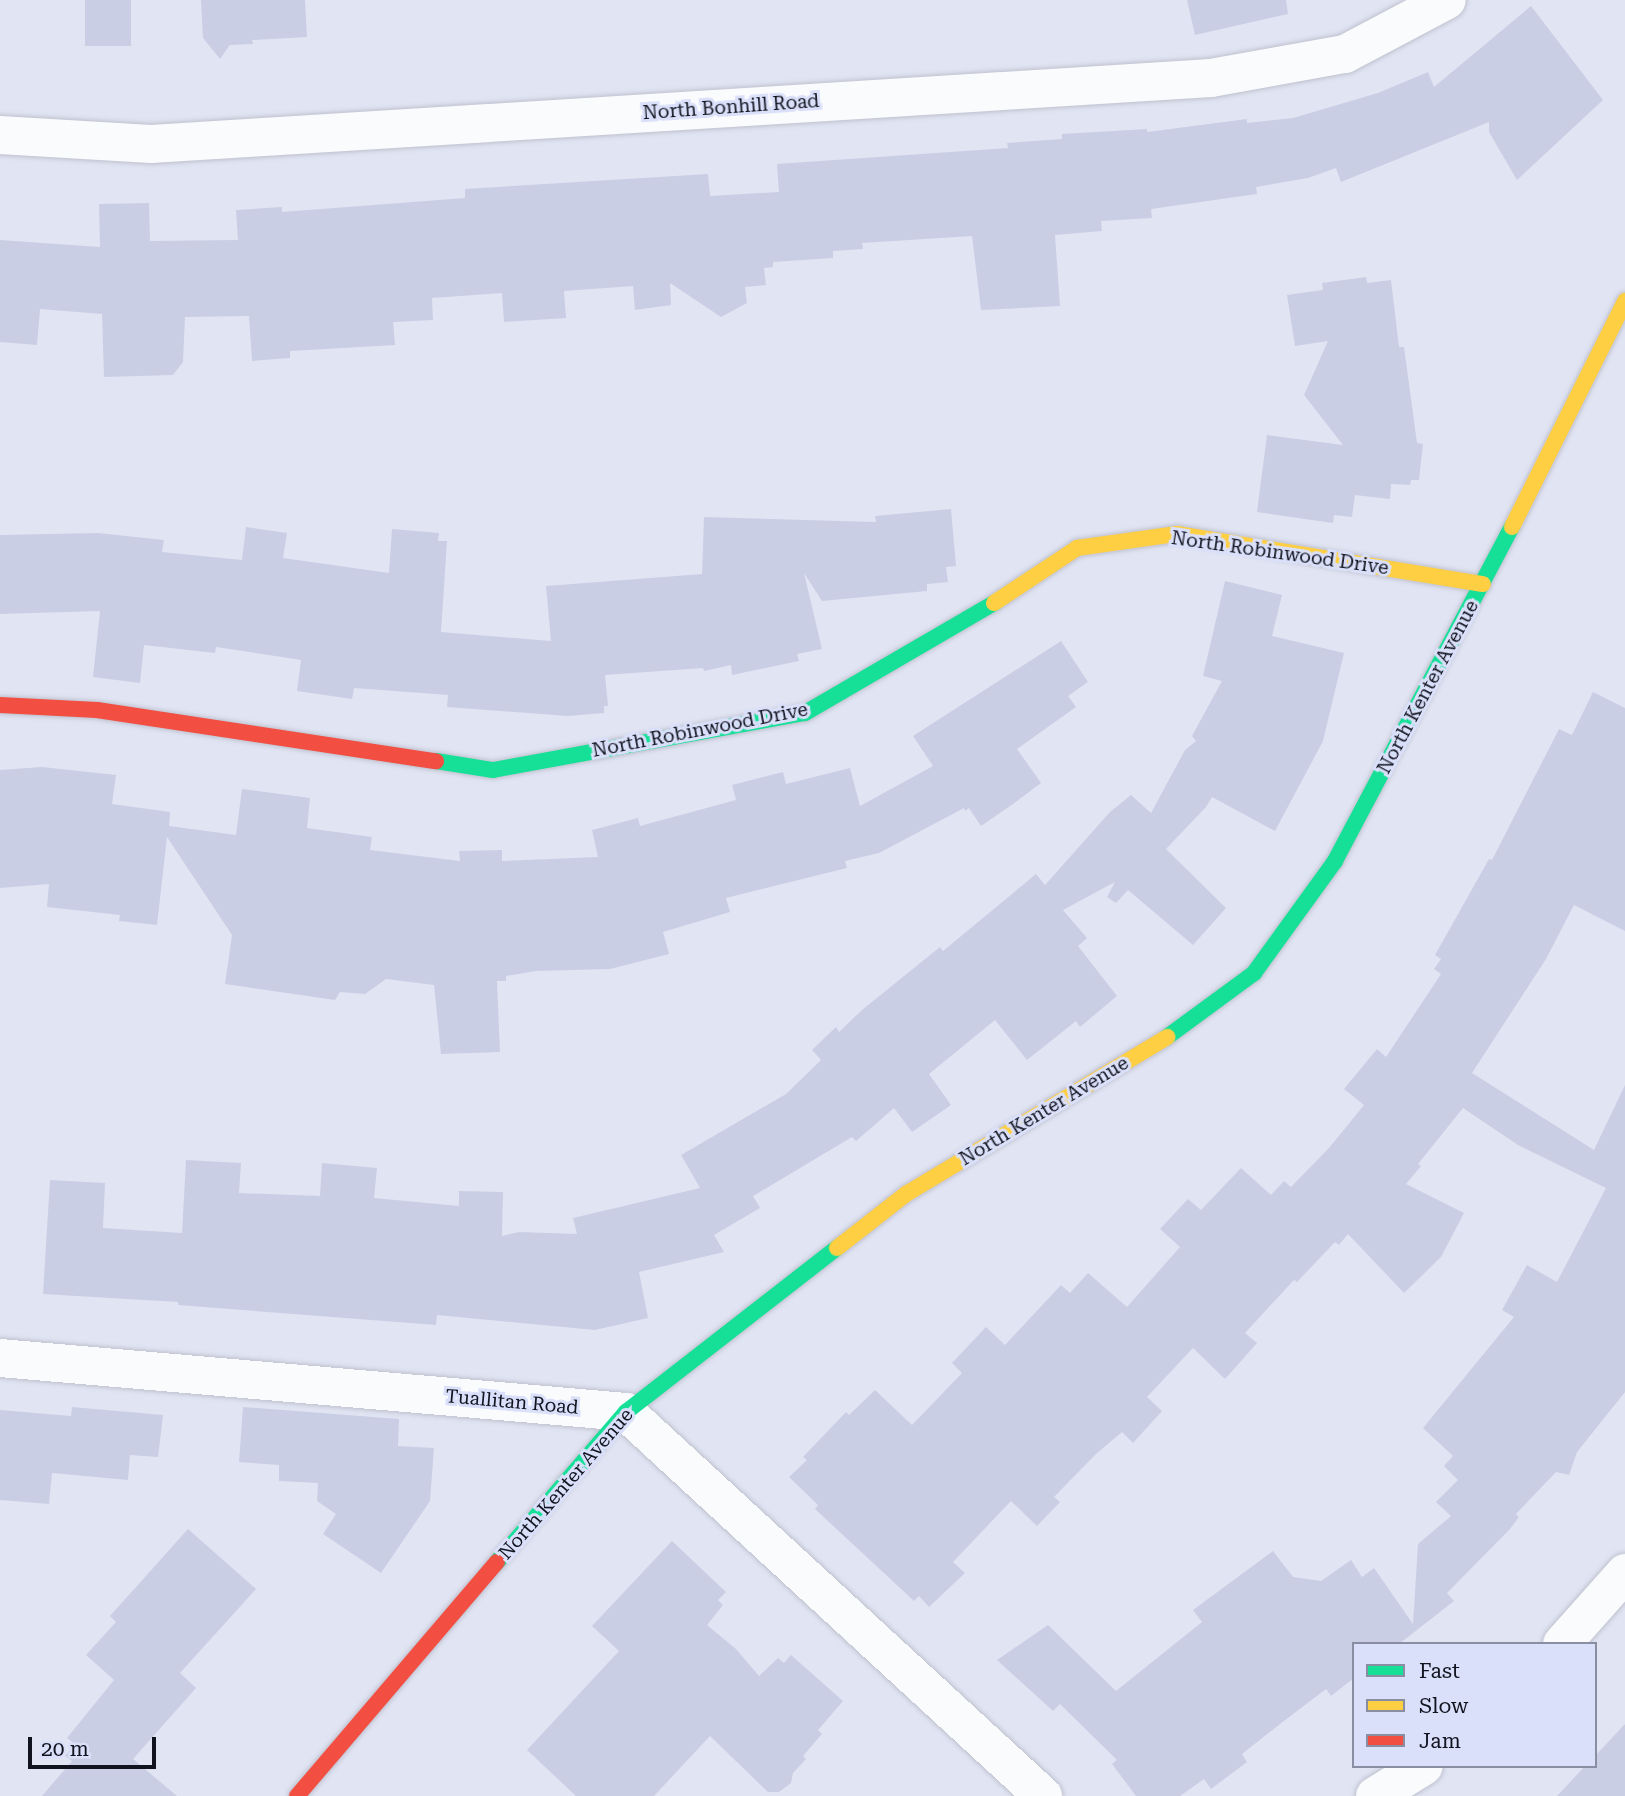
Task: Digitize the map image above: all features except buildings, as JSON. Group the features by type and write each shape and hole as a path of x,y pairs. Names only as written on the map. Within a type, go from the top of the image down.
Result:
{"street":[{"name":"North Bonhill Road","path":"0,135 151,144 1211,78 1345,54 1447,0"},
{"name":"North Kenter Avenue","path":"297,1796 626,1412 906,1194 1160,1042 1254,974 1335,861 1483,584 1625,301"},
{"name":"North Robinwood Drive","path":"0,705 97,710 494,770 805,713 976,615 1077,548 1177,534 1483,584"},
{"name":"Tuallitan Road","path":"0,1358 626,1412"},
{"path":"626,1412 1043,1796"},
{"path":"1564,1642 1625,1573"},
{"path":"1375,1796 1421,1768"}],"traffic: fast":[{"path":"1167,1037 1254,973 1335,861 1512,527"},
{"path":"436,761 493,770 805,713 994,603"},
{"path":"497,1562 626,1412 837,1248"}],"traffic: slow":[{"path":"1512,527 1625,301"},
{"path":"994,603 1077,548 1177,534 1483,584"},
{"path":"837,1248 906,1194 1167,1037"}],"traffic: jam":[{"path":"0,705 97,710 436,761"},
{"path":"297,1796 497,1562"}]}
